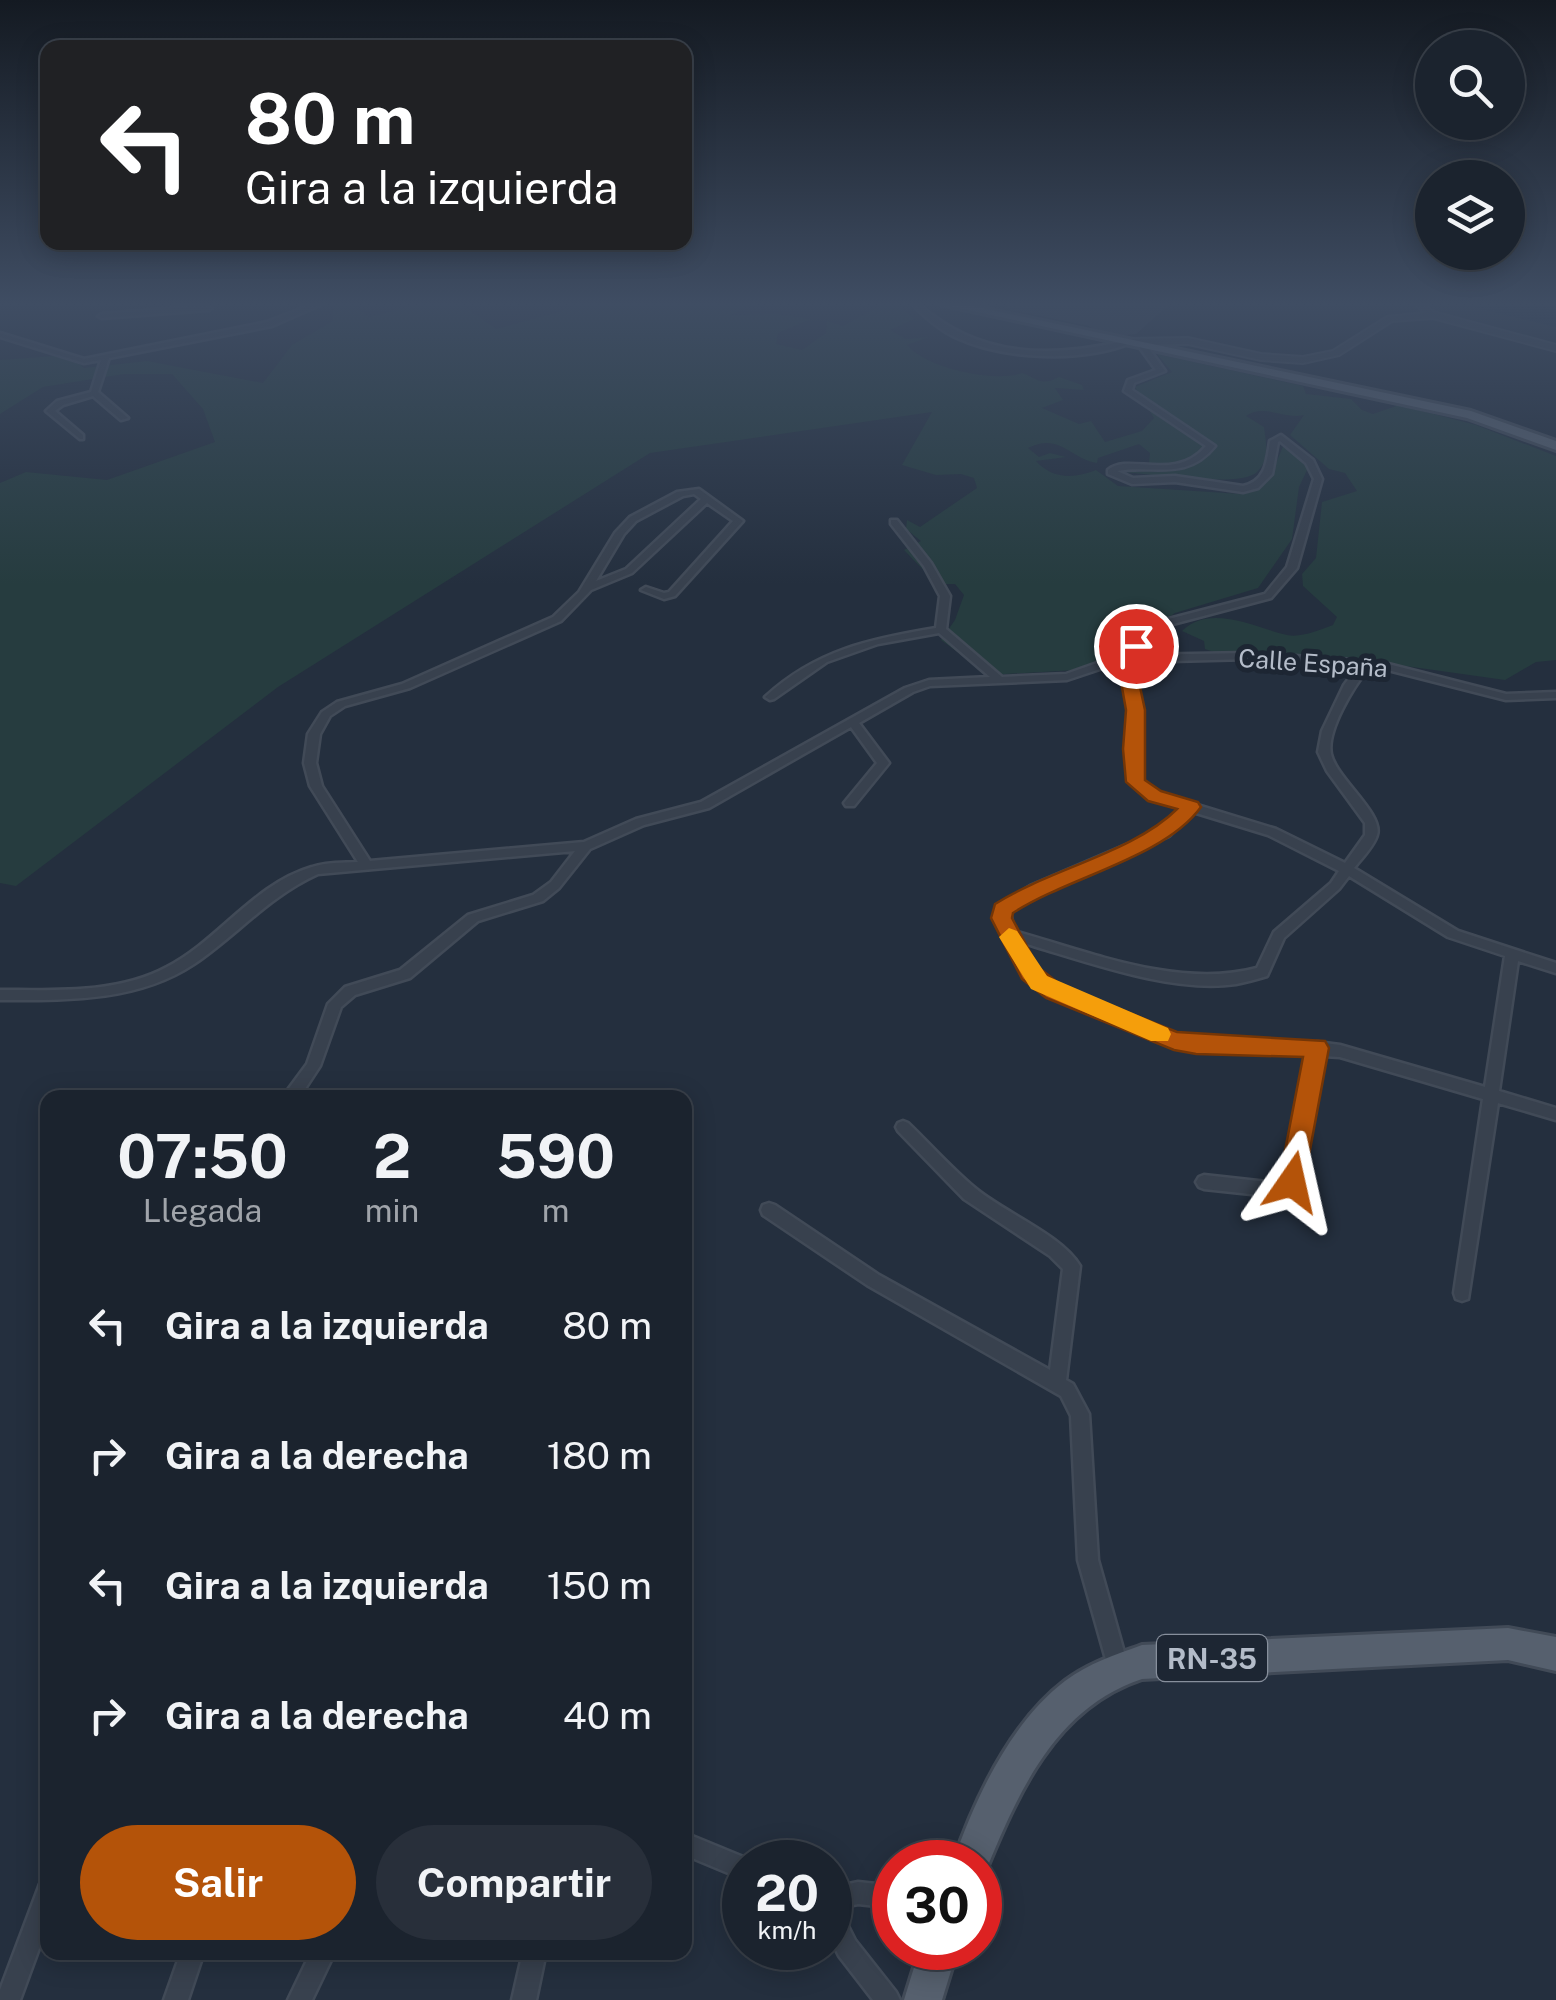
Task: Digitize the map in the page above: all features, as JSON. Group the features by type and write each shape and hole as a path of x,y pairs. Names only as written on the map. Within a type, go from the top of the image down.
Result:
{"main road":[{"path":"1387,397 1471,415 1556,446"},
{"name":"RN-35","path":"981,1840 1017,1765 1060,1708 1097,1679 1142,1662 1508,1644 1556,1654"},
{"path":"923,2000 932,1970"}],"street":[{"path":"79,397 60,403 50,411 80,437"},
{"path":"99,397 124,418"},
{"path":"0,995 64,995 138,982 187,962 264,898 316,870 586,846 640,822 705,806 852,721 929,683 1067,677 1126,659 1164,623 1268,596 1292,568 1318,479 1310,462 1281,437 1274,441 1270,472 1255,486 1228,488 1175,479 1132,482 1114,476 1111,472 1116,467 1160,469 1200,459 1210,446 1139,397"},
{"path":"367,866 312,774 314,734 326,714 341,704 406,686 556,619 589,587 620,533 633,520 688,490 738,520 672,594 664,596 646,590"},
{"path":"589,587 630,571 707,498"},
{"path":"894,522 928,565 945,596 941,630"},
{"path":"941,630 998,679"},
{"path":"770,696 823,660 876,641 941,630"},
{"name":"Calle España","path":"1126,659 1250,656 1366,664 1488,694 1556,695"},
{"path":"1126,659 1136,710 1132,749 1135,782 1154,796 1272,832 1348,870 1452,934 1556,968"},
{"path":"1008,934 1185,979 1250,977 1262,972 1280,935 1323,900 1371,835 1372,823 1331,768 1324,752 1328,731 1349,685 1366,664"},
{"path":"850,803 883,763 852,721"},
{"path":"1191,807 1166,833 1034,890 1003,910 1008,934 1039,982 1174,1040 1196,1045 1340,1051 1556,1114"},
{"path":"296,1090 313,1066 335,1004 350,990 405,974 473,918 538,898 556,885 586,846"},
{"path":"1462,1293 1512,956"},
{"path":"1204,1182 1279,1190 1292,1182 1317,1048"},
{"path":"903,1127 970,1194 1056,1251 1072,1266 1057,1384"},
{"path":"769,1210 873,1280 1067,1390 1080,1414 1088,1560 1096,1600 1119,1671"},
{"path":"692,1847 722,1859"},
{"path":"8,2000 40,1914"},
{"path":"852,1954 888,2000"},
{"path":"176,2000 191,1960"},
{"path":"300,2000 320,1960"},
{"path":"524,2000 533,1960"}],"green space":[{"path":"0,397 27,397 0,414"},
{"path":"193,397 1061,397 1063,400 1042,408 1079,424 1091,421 1105,442 1142,431 1154,418 1141,397 1336,397 1351,399 1373,414 1399,405 1476,425 1556,456 1556,660 1536,662 1505,680 1384,663 1263,653 1220,654 1205,649 1204,641 1182,631 1193,623 1219,618 1298,635 1333,625 1337,617 1303,586 1302,574 1316,558 1322,502 1357,491 1345,473 1329,469 1290,435 1304,415 1260,411 1246,416 1264,427 1264,462 1248,477 1194,479 1124,472 1139,472 1149,463 1150,453 1139,444 1098,458 1097,463 1048,443 1028,448 1039,457 1050,453 1066,457 1036,461 1056,474 1072,476 1096,470 1118,486 1241,494 1269,480 1284,444 1309,466 1299,487 1292,539 1258,588 1175,613 1108,660 1077,670 989,675 941,640 955,620 964,595 955,584 937,584 904,550 921,541 906,529 907,520 920,527 977,488 974,478 961,474 936,475 902,465 932,412 650,453 278,687 16,886 0,883 0,483 26,472 107,480 215,442 203,409"}],"slow traffic":[{"path":"1009,937 1030,972 1054,992 1159,1034"}],"route":[{"path":"1136,646 1126,659 1136,710 1132,749 1135,782 1154,796 1191,807 1166,833 1034,890 1003,910 1002,918 1030,972 1054,992 1174,1040 1196,1045 1317,1048 1292,1182"}]}
